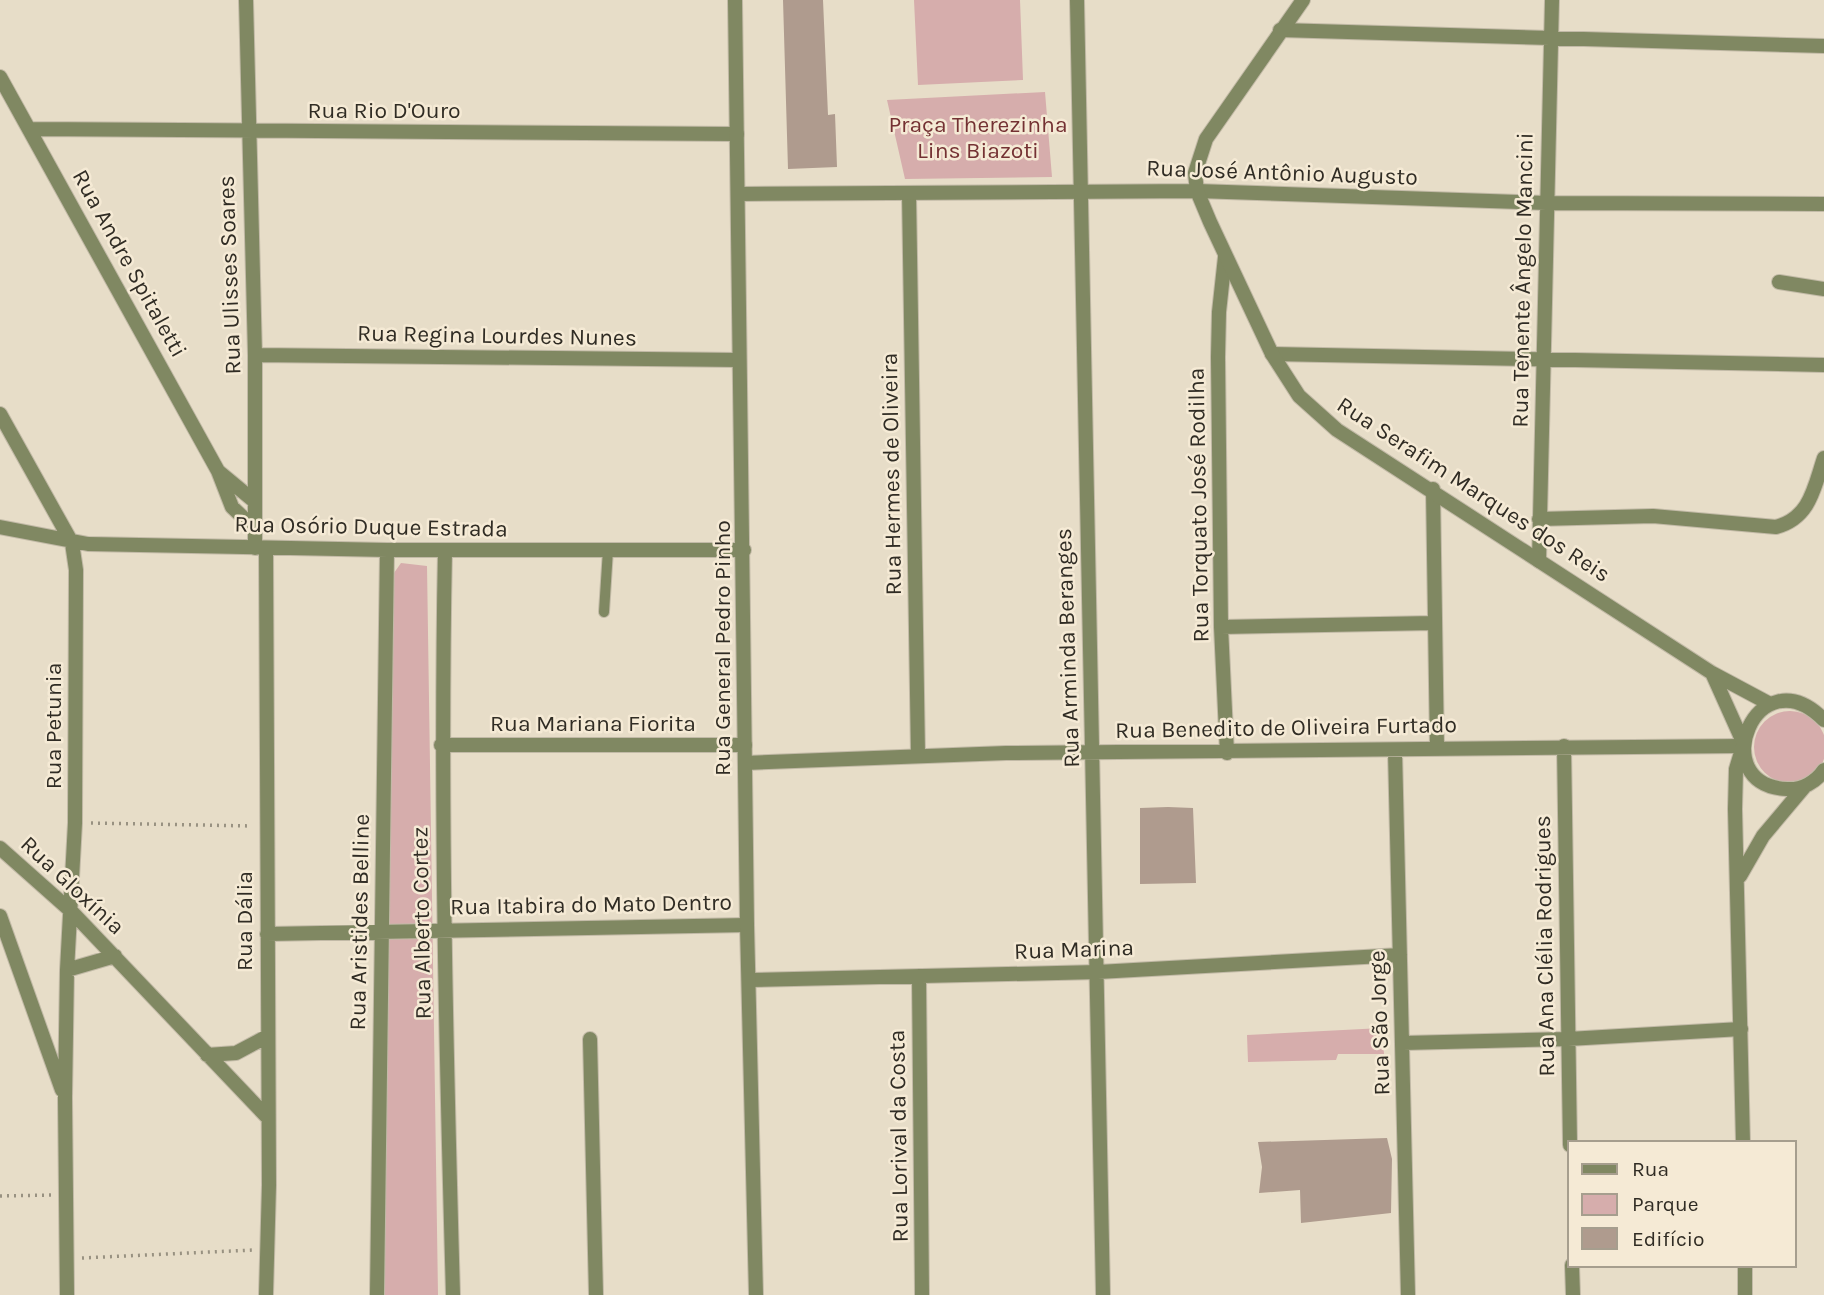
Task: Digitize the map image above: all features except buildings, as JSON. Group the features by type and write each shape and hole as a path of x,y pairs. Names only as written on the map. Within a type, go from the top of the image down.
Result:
{"street":[{"name":"Rua Ulisses Soares","path":"246,0 247,132 255,355 253,500 254,528 261,548"},
{"name":"Rua General Pedro Pinho","path":"735,0 747,925 756,1295"},
{"name":"Rua Arminda Beranges","path":"1077,0 1103,1295"},
{"path":"1197,191 1195,173 1206,139 1303,0"},
{"name":"Rua Tenente Ângelo Mancini","path":"1539,561 1552,0"},
{"path":"1280,30 1824,46"},
{"name":"Rua Andre Spitaletti","path":"0,77 218,471 232,507 254,528"},
{"name":"Rua Rio D'Ouro","path":"31,129 737,134"},
{"name":"Rua José Antônio Augusto","path":"739,194 1197,191 1546,203 1824,204"},
{"name":"Rua Serafim Marques dos Reis","path":"1197,191 1225,257 1272,354 1310,407 1337,430 1433,489 1712,673 1770,704"},
{"name":"Rua Hermes de Oliveira","path":"909,193 918,755"},
{"name":"Rua Torquato José Rodilha","path":"1225,257 1219,312 1222,627 1227,753"},
{"path":"1779,282 1824,289"},
{"path":"1272,354 1824,365"},
{"name":"Rua Regina Lourdes Nunes","path":"255,355 739,360"},
{"path":"0,414 72,543"},
{"path":"1539,519 1653,516 1784,525 1804,513 1824,458"},
{"name":"Rua Andre Spitaletti","path":"218,471 253,500"},
{"path":"1433,489 1437,748"},
{"name":"Rua Osório Duque Estrada","path":"0,527 72,543 387,550 744,550"},
{"name":"Rua Petunia","path":"67,1295 67,970 75,823 76,570 72,543"},
{"name":"Rua Dália","path":"261,548 268,826 266,1037 269,1249 266,1295"},
{"name":"Rua Aristides Belline","path":"377,1295 387,550"},
{"name":"Rua Alberto Cortez","path":"446,550 441,745 453,1295"},
{"path":"1222,627 1434,623"},
{"path":"1712,673 1753,773 1765,783 1786,789 1805,786"},
{"path":"1743,1141 1736,769 1751,719 1770,704 1785,701 1800,703 1821,713"},
{"name":"Rua Benedito de Oliveira Furtado","path":"745,763 918,755 1395,751 1437,748 1743,744"},
{"name":"Rua Mariana Fiorita","path":"441,745 745,746"},
{"name":"Rua Ana Clélia Rodrigues","path":"1564,746 1570,1141"},
{"name":"Rua São Jorge","path":"1395,751 1408,1295"},
{"path":"1739,878 1763,836 1805,786 1823,773"},
{"name":"Rua Gloxínia","path":"0,848 71,911 268,1118"},
{"path":"0,916 65,1098"},
{"name":"Rua Itabira do Mato Dentro","path":"267,934 381,929 747,925"},
{"name":"Rua Marina","path":"750,980 1098,972 1400,955"},
{"name":"Rua Gloxínia","path":"67,970 115,956"},
{"name":"Rua Lorival da Costa","path":"919,976 922,1295"},
{"path":"1403,1043 1568,1039 1741,1029"},
{"path":"207,1055 236,1053 266,1037"},
{"path":"590,1039 596,1295"},
{"path":"1572,1267 1573,1295"},
{"path":"1745,1267 1745,1295"}],"lane":[{"path":"604,612 608,550"}],"path":[{"path":"75,823 268,826"},
{"path":"0,1196 67,1195"},
{"path":"68,1258 269,1249"}],"green space":[{"path":"914,0 1020,0 1023,80 918,85"},
{"name":"Praça Therezinha Lins Biazoti","path":"1045,92 1052,177 905,179 887,100"},
{"path":"401,563 427,566 438,1295 384,1295 389,580"},
{"path":"1790,711 1804,714 1820,727 1823,733 1823,761 1810,777 1804,780 1790,783 1776,780 1760,767 1757,761 1754,747 1757,733 1770,717 1776,714"},
{"path":"1382,1028 1384,1054 1338,1054 1336,1060 1248,1062 1247,1035"}]}
